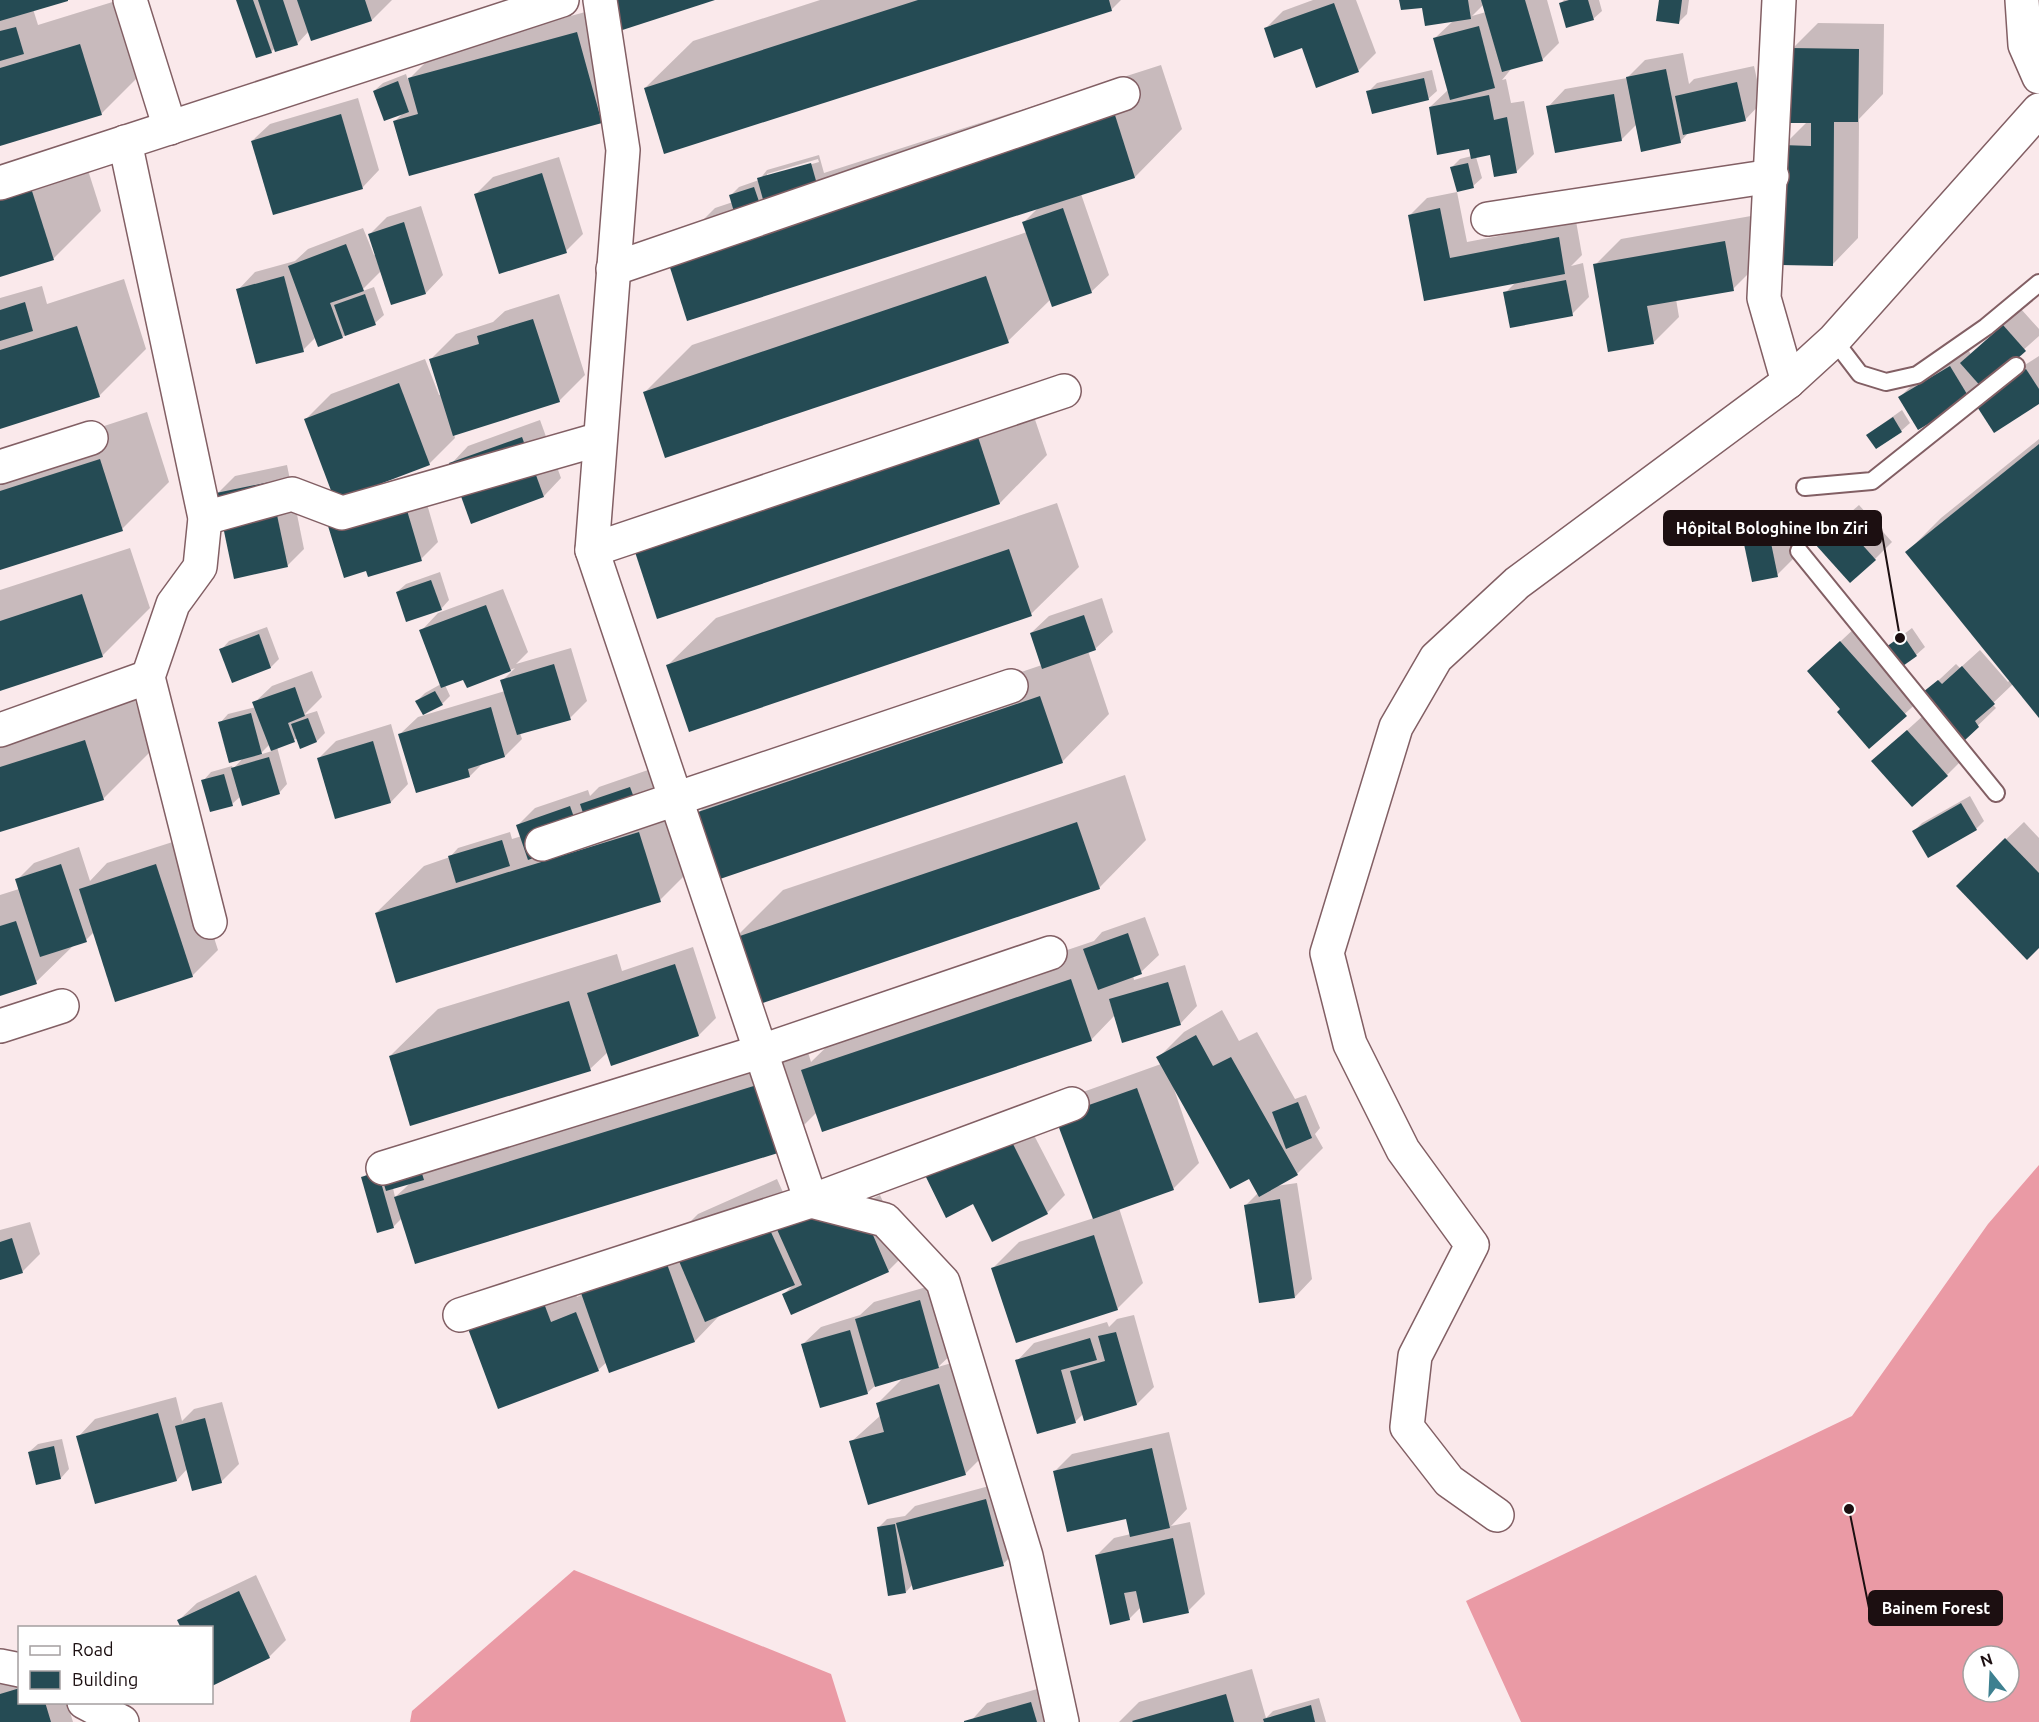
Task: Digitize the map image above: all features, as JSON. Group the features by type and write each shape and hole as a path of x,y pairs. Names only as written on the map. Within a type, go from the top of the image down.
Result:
{"street":[{"path":"130,0 170,128"},
{"path":"0,183 562,0"},
{"path":"600,0 623,150 592,550 811,1201"},
{"path":"1779,0 1772,177 1764,298 1788,382"},
{"path":"2022,0 2025,45 2039,77"},
{"path":"613,268 1123,94"},
{"path":"1497,1515 1449,1481 1407,1427 1415,1356 1472,1245 1403,1150 1350,1044 1327,953 1396,727 1436,658 1516,583 1788,382 1834,340 2039,110"},
{"path":"125,142 205,518 200,567 173,604 148,677 210,922"},
{"path":"1488,219 1772,177"},
{"path":"592,550 1064,391"},
{"path":"0,467 92,438"},
{"path":"205,518 292,494 342,513 600,439"},
{"path":"0,729 148,677"},
{"path":"542,844 1011,686"},
{"path":"383,1168 759,1052 1050,953"},
{"path":"0,1026 62,1006"},
{"path":"460,1315 811,1201 1072,1104"},
{"path":"811,1201 885,1220 943,1282 1026,1556 1062,1722"},
{"path":"0,1666 18,1670"},
{"path":"88,1704 122,1722"}],"lane":[{"path":"1834,340 1860,374 1886,382 1917,375 1986,327 2039,284"},
{"path":"1805,487 1872,481 2016,366"},
{"path":"1799,551 1996,793"}],"shaded area":[{"path":"2039,1165 2039,1722 1521,1722 1466,1601 1852,1416 1988,1224"},
{"path":"574,1570 831,1674 846,1722 410,1722 412,1711"}],"building":[{"path":"0,0 68,0 68,1 0,21"},
{"path":"236,0 253,0 272,53 256,58"},
{"path":"258,0 283,0 298,45 275,52"},
{"path":"297,0 365,0 372,21 311,41"},
{"path":"596,0 715,0 607,35"},
{"path":"918,0 1109,0 1112,11 664,154 644,88"},
{"path":"1399,0 1468,0 1471,19 1425,26 1422,8 1401,10"},
{"path":"1481,0 1525,0 1543,61 1502,72"},
{"path":"1569,0 1588,0 1594,20 1566,28 1559,3"},
{"path":"1659,0 1682,0 1679,24 1656,21"},
{"path":"1334,3 1359,72 1316,88 1302,48 1274,58 1264,28"},
{"path":"1479,26 1495,88 1450,100 1433,38"},
{"path":"16,27 24,54 0,61 0,31"},
{"path":"577,32 602,123 409,176 393,121 418,114 408,78"},
{"path":"80,44 102,115 0,146 0,68"},
{"path":"1790,48 1859,49 1858,122 1834,122 1833,266 1781,265 1782,145 1811,146 1811,123 1790,123"},
{"path":"1666,69 1681,143 1641,152 1626,77"},
{"path":"1424,78 1429,100 1372,114 1366,91"},
{"path":"398,81 409,112 384,121 373,91"},
{"path":"1737,82 1746,121 1683,135 1675,96"},
{"path":"1614,94 1622,141 1555,153 1546,106"},
{"path":"1489,95 1494,120 1507,117 1517,173 1494,177 1490,155 1471,159 1469,149 1437,155 1429,107"},
{"path":"1114,112 1135,178 687,321 666,255"},
{"path":"341,114 363,189 273,215 251,141"},
{"path":"811,163 820,195 766,210 757,178"},
{"path":"1468,163 1474,188 1457,192 1450,167"},
{"path":"542,173 567,253 499,274 474,194"},
{"path":"754,187 763,213 737,222 729,195"},
{"path":"31,188 54,260 0,277 0,198"},
{"path":"1063,208 1092,293 1052,307 1022,222"},
{"path":"1440,208 1450,258 1559,237 1565,274 1424,301 1408,215"},
{"path":"404,222 426,294 391,305 368,234"},
{"path":"1725,241 1734,291 1647,306 1654,344 1608,352 1593,264"},
{"path":"346,244 364,291 330,303 343,338 318,347 288,266"},
{"path":"284,276 304,352 256,364 236,289"},
{"path":"986,276 1009,343 665,458 643,392"},
{"path":"1566,280 1573,316 1510,328 1503,292"},
{"path":"365,294 376,325 345,336 334,305"},
{"path":"25,302 33,331 0,341 0,310"},
{"path":"533,319 560,402 453,436 429,359 479,344 477,336"},
{"path":"2003,325 2026,351 1983,389 1960,363"},
{"path":"77,326 100,397 0,429 0,350"},
{"path":"1950,366 1970,399 1918,430 1898,397"},
{"path":"2026,369 2039,389 2039,404 1994,433 1974,402"},
{"path":"399,383 430,465 335,501 304,419"},
{"path":"1893,417 1902,432 1876,449 1866,435"},
{"path":"522,437 544,497 471,524 449,463"},
{"path":"978,437 1000,504 657,619 635,552"},
{"path":"2039,444 2039,718 1905,552"},
{"path":"100,459 123,531 0,570 0,491"},
{"path":"270,482 288,567 234,579 216,493"},
{"path":"401,490 422,561 368,577 366,571 344,578 324,513"},
{"path":"1841,521 1876,560 1850,583 1815,544"},
{"path":"1770,538 1778,577 1752,582 1744,544"},
{"path":"1009,549 1032,616 689,732 666,665"},
{"path":"431,580 442,610 406,622 396,592"},
{"path":"82,594 103,657 0,691 0,621"},
{"path":"486,605 511,671 467,688 463,680 441,688 419,630"},
{"path":"1084,615 1096,650 1042,669 1030,633"},
{"path":"259,634 271,668 232,683 219,649"},
{"path":"1903,635 1917,656 1900,668 1886,647"},
{"path":"1840,641 1907,716 1869,749 1837,712 1840,709 1807,671"},
{"path":"554,664 571,720 517,735 500,680"},
{"path":"1962,666 1995,704 1975,721 1979,727 1965,740 1923,692 1938,680 1942,684"},
{"path":"295,687 305,716 288,723 295,742 271,751 252,702"},
{"path":"435,691 443,705 423,715 415,701"},
{"path":"1040,696 1063,763 720,879 698,812"},
{"path":"491,707 505,757 468,769 470,777 416,793 398,734"},
{"path":"251,713 262,754 229,763 218,722"},
{"path":"308,718 317,742 300,749 291,724"},
{"path":"1907,730 1948,776 1912,807 1871,761"},
{"path":"85,740 104,800 0,832 0,767"},
{"path":"373,741 391,803 335,819 317,758"},
{"path":"269,757 280,794 242,806 231,768"},
{"path":"224,774 233,806 210,812 201,780"},
{"path":"630,787 644,824 593,842 580,804"},
{"path":"1961,803 1977,830 1928,858 1912,831"},
{"path":"570,806 582,840 528,860 516,825"},
{"path":"1077,822 1100,889 757,1005 734,938"},
{"path":"639,832 661,902 396,983 375,913"},
{"path":"2005,838 2039,873 2039,948 2027,960 1956,886"},
{"path":"502,840 510,866 456,883 448,856"},
{"path":"61,864 87,942 40,957 15,879"},
{"path":"156,864 193,977 115,1002 79,889"},
{"path":"16,921 37,984 0,996 0,926"},
{"path":"1128,933 1142,974 1098,990 1083,949"},
{"path":"675,964 699,1036 611,1066 587,993"},
{"path":"1071,979 1092,1041 822,1132 801,1070"},
{"path":"1168,982 1181,1025 1122,1043 1109,999"},
{"path":"569,1001 591,1071 410,1126 389,1056"},
{"path":"1196,1035 1213,1066 1231,1057 1298,1175 1259,1197 1249,1179 1230,1189 1156,1057"},
{"path":"757,1085 778,1153 415,1264 394,1197"},
{"path":"1137,1088 1174,1190 1093,1219 1055,1117"},
{"path":"1298,1102 1312,1138 1286,1149 1272,1112"},
{"path":"1006,1130 1048,1214 992,1242 973,1204 946,1218 923,1171"},
{"path":"414,1148 424,1180 386,1191 376,1159"},
{"path":"378,1172 394,1228 377,1233 361,1177"},
{"path":"1280,1199 1295,1298 1259,1303 1244,1205"},
{"path":"833,1200 863,1212 889,1272 791,1315 782,1294 802,1285 775,1225"},
{"path":"770,1230 795,1285 705,1322 670,1240"},
{"path":"1094,1235 1118,1310 1016,1343 991,1268"},
{"path":"12,1238 23,1273 0,1280 0,1242"},
{"path":"667,1264 695,1342 609,1373 581,1293"},
{"path":"539,1290 551,1322 576,1312 599,1371 498,1409 464,1318"},
{"path":"920,1300 939,1368 875,1387 855,1319"},
{"path":"850,1330 868,1394 820,1408 801,1344"},
{"path":"1116,1332 1137,1405 1084,1421 1070,1371 1105,1361 1098,1336"},
{"path":"1090,1338 1097,1360 1061,1370 1076,1423 1037,1434 1015,1360"},
{"path":"939,1384 966,1475 868,1505 849,1441 884,1432 876,1403"},
{"path":"158,1413 177,1481 95,1504 76,1436"},
{"path":"205,1418 222,1483 192,1491 175,1426"},
{"path":"54,1446 61,1479 36,1485 28,1452"},
{"path":"1152,1448 1170,1528 1130,1537 1126,1519 1067,1532 1053,1471"},
{"path":"986,1499 1004,1566 913,1590 896,1523"},
{"path":"895,1524 906,1593 888,1596 877,1527"},
{"path":"1173,1538 1189,1613 1143,1623 1136,1591 1124,1593 1130,1620 1110,1625 1095,1555"},
{"path":"239,1591 270,1658 213,1686 213,1626 180,1626 177,1620"},
{"path":"18,1689 18,1704 46,1704 51,1722 0,1722 0,1694"},
{"path":"1226,1694 1234,1722 1132,1721"},
{"path":"1031,1702 1037,1722 964,1722 964,1721"},
{"path":"1311,1705 1315,1722 1264,1722 1263,1719"}],"place":[{"name":"Hôpital Bologhine Ibn Ziri","path":"1900,638"},
{"name":"Bainem Forest","path":"1849,1509"}]}
